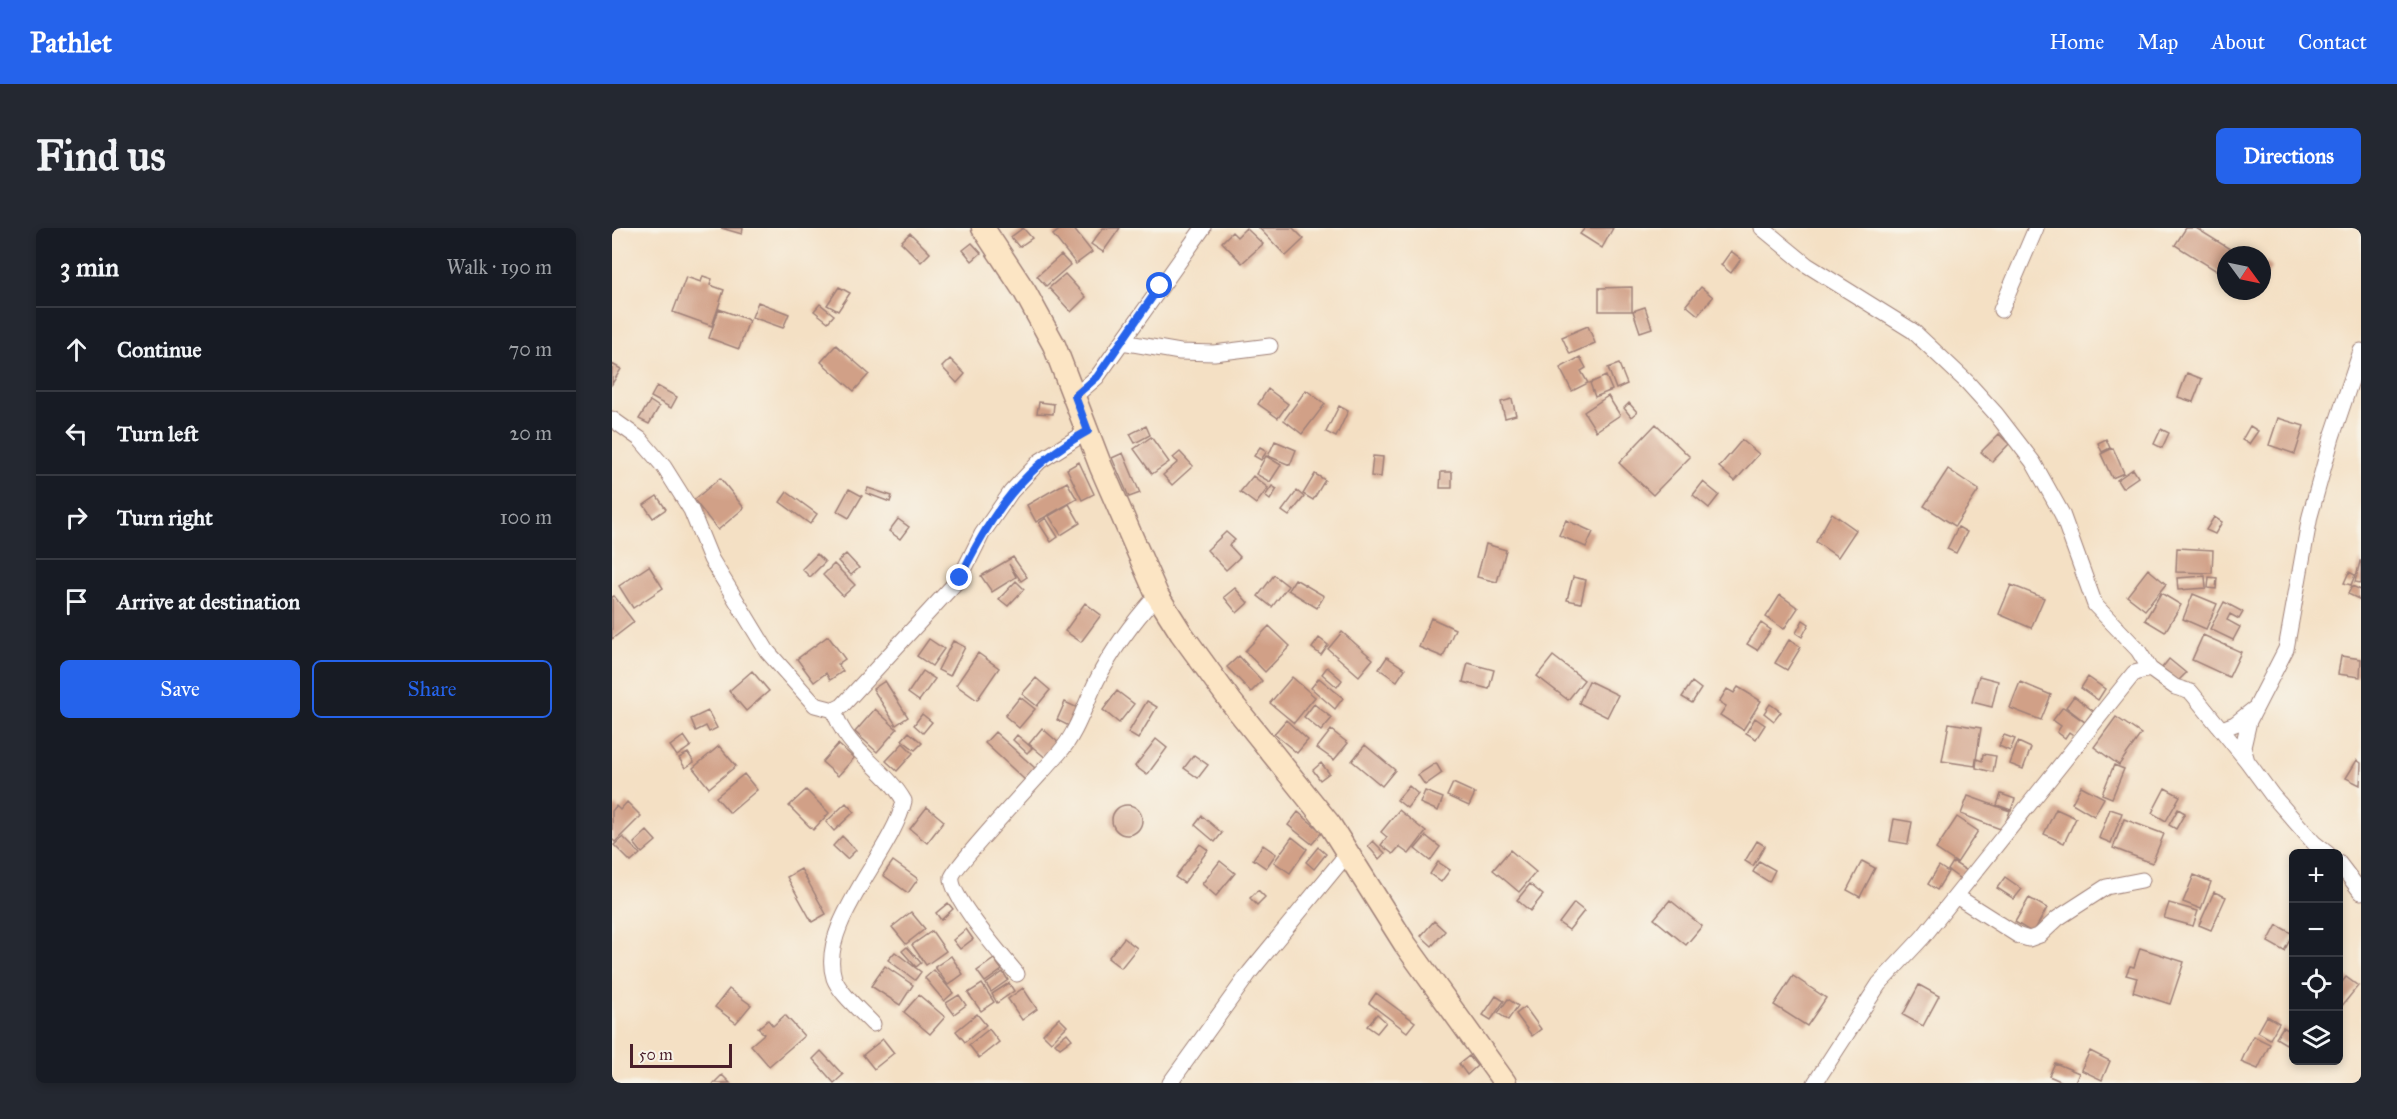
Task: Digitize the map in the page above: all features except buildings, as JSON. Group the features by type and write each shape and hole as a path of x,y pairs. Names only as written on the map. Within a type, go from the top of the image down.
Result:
{"main road":[{"path":"983,228 1025,292 1049,336 1157,595 1181,633 1232,703 1330,825 1405,944 1505,1083"}],"street":[{"path":"1075,396 1097,377 1203,228"},
{"path":"1762,228 1807,265 1913,331 1967,382 1996,414 2032,462 2062,514 2095,605 2138,650 2150,669 2175,687 2191,692 2272,795 2322,849"},
{"path":"2001,310 2037,228"},
{"path":"1122,342 1180,352 1214,353 1270,346"},
{"path":"2247,761 2243,747 2245,733 2286,649 2310,516 2332,437 2361,351"},
{"path":"612,419 640,440 664,467 691,510 723,579 767,651 815,705 834,710 842,706 960,578 982,534 1011,492 1040,461 1088,431"},
{"path":"1017,974 961,901 952,883 952,876 956,867 977,847 1061,751 1116,646 1134,620 1157,595"},
{"path":"1815,1083 1879,984 1898,960 1923,937 2126,682 2134,673 2150,669"},
{"path":"2222,729 2248,715 2258,705"},
{"path":"834,710 843,733 895,788 904,801 889,838 844,918 832,956 835,979 873,1024"},
{"path":"1170,1083 1250,972 1347,854"},
{"path":"2343,869 2361,892"},
{"path":"1956,896 2019,936 2029,939 2040,935 2058,918 2106,887 2142,880"}],"route":[{"path":"960,578 982,534 1011,492 1040,461 1088,431 1075,396 1097,377 1160,286"}]}
